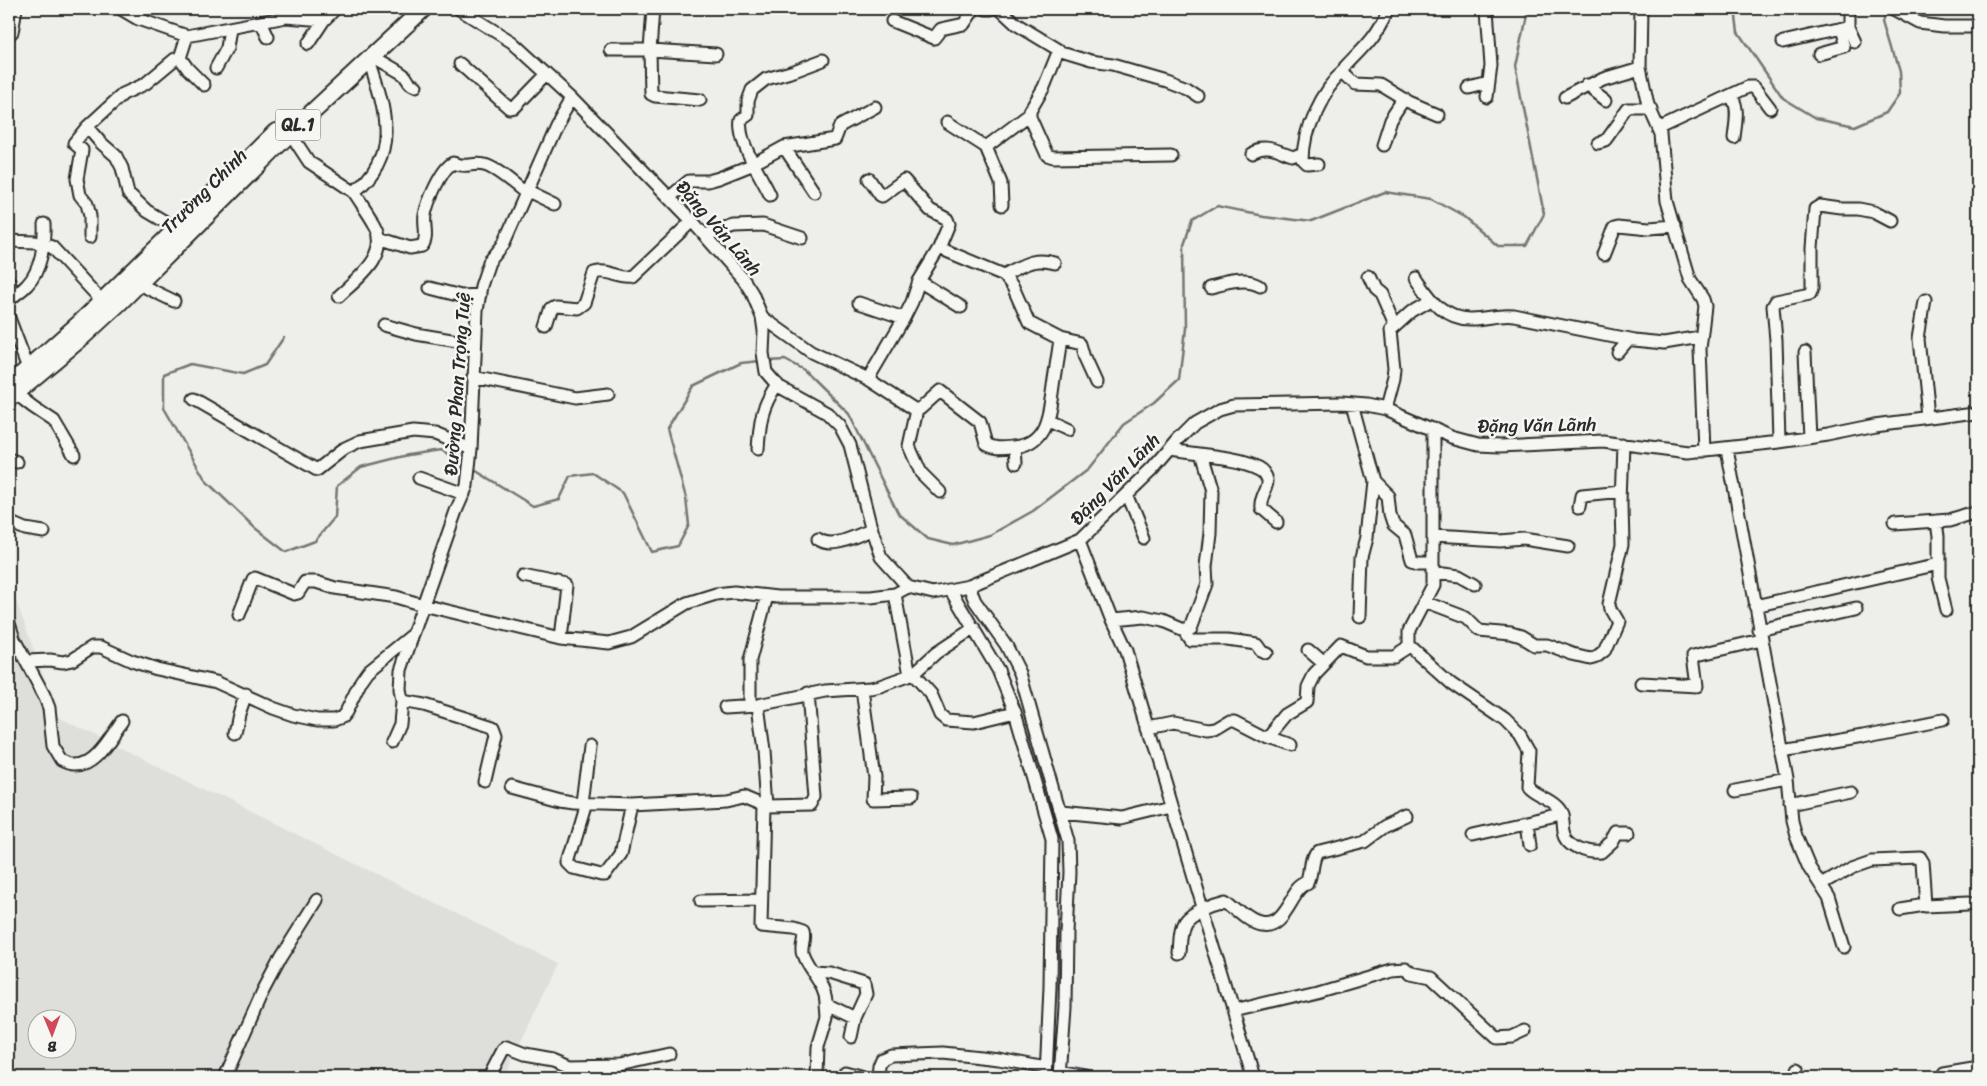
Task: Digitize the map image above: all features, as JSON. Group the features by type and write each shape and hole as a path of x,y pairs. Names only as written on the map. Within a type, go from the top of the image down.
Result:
{"highway":[{"name":"Trường Chinh","path":"11,391 81,338 139,284 174,237 244,162 409,9"},
{"name":"Trường Chinh","path":"174,237 423,9"},
{"name":"Trường Chinh","path":"11,391 28,368 80,323 102,301 160,254"}],"street":[{"path":"12,32 16,9"},
{"path":"121,9 138,19 187,36 200,32 230,29 295,17 324,20"},
{"path":"308,44 324,20 335,9"},
{"name":"Đặng Văn Lãnh","path":"459,9 512,42 572,97 692,220 743,279 752,293 762,317 764,331 763,352 766,372 777,384 827,413 840,426 850,445 871,530 881,557 908,587 933,593 951,591 969,586 1080,540 1201,419 1234,405 1352,404 1385,408 1464,442 1486,446 1592,440 1676,451 1704,451 1779,442 1928,418 1978,412"},
{"path":"653,9 650,50 651,94 700,100"},
{"path":"892,21 934,38 941,29 964,24 974,9"},
{"path":"986,9 991,9"},
{"path":"986,147 1030,114 1044,87 1058,52 1057,47 1016,24 1000,9"},
{"path":"1319,164 1307,164 1303,161 1308,124 1316,108 1338,75 1376,34 1389,9"},
{"path":"1487,9 1491,66 1487,97"},
{"path":"1641,9 1640,66 1651,109 1660,128 1665,164 1666,195 1690,279 1705,303 1700,337 1704,451"},
{"path":"1823,33 1824,53 1844,47 1844,29 1848,9"},
{"path":"1894,9 1920,23 1978,26"},
{"path":"261,22 268,37"},
{"path":"216,68 228,48 230,29"},
{"path":"1783,42 1844,29"},
{"path":"1844,29 1855,42"},
{"path":"180,58 187,36"},
{"path":"611,50 716,54"},
{"path":"1058,52 1165,80 1186,88 1198,96"},
{"path":"180,58 204,85"},
{"path":"90,238 90,216 86,204 80,195 77,179 82,150 74,144 87,127 123,94 145,84 175,59 180,58"},
{"path":"371,58 404,74 408,83 416,86"},
{"path":"354,192 372,174 386,146 383,108 371,58"},
{"path":"770,195 744,141 740,123 748,115 748,101 752,90 766,79 823,60"},
{"path":"460,64 510,108 515,107 547,74"},
{"path":"1565,98 1603,78 1640,66"},
{"path":"1344,69 1345,74 1355,84 1381,85 1404,99 1437,114"},
{"path":"1469,88 1489,83"},
{"path":"1587,85 1606,100"},
{"path":"1660,128 1748,87 1754,87 1770,108"},
{"path":"1729,96 1735,100 1736,106 1734,138"},
{"name":"Đường Phan Trọng Tuệ","path":"392,742 400,724 402,701 400,689 401,670 411,636 456,511 466,490 471,449 480,295 489,262 503,244 528,192 556,125 572,97"},
{"path":"1382,145 1390,120 1404,99"},
{"path":"670,197 688,181 708,181 754,163 784,147 835,139 840,126 875,107"},
{"path":"1598,143 1606,141 1629,108 1651,109"},
{"path":"1030,114 1048,157 1171,155"},
{"path":"947,122 986,147 1000,183 1002,205"},
{"path":"87,127 116,156 122,168 128,193 174,237"},
{"path":"290,132 309,162 354,192 376,226 380,238 376,256 369,267 339,296"},
{"path":"784,147 814,192"},
{"path":"1251,154 1269,149 1293,158 1303,154"},
{"path":"380,238 410,248 422,246 426,232 425,213 430,199 446,169 453,164 464,167 477,164 489,166 528,192 555,204"},
{"path":"868,379 904,318 912,302 918,281 939,248 948,229 947,219 930,210 904,180 882,196 869,179"},
{"path":"1779,442 1776,340 1772,306 1776,301 1810,294 1812,288 1812,248 1816,209 1820,206 1842,210 1858,209 1873,212 1890,221"},
{"path":"546,327 552,308 556,306 577,308 584,303 594,273 601,271 620,277 633,277 692,220"},
{"path":"11,298 28,284 39,264 44,224"},
{"path":"705,235 734,226 763,225 802,238"},
{"path":"1604,254 1615,226 1649,228 1675,226"},
{"path":"9,241 42,243 52,247 102,301"},
{"path":"939,248 1004,275 1013,287 1029,322 1060,339 1082,344 1097,382"},
{"path":"1004,275 1033,261 1055,262"},
{"path":"1368,277 1374,290 1380,295 1394,327"},
{"path":"1416,278 1432,300 1448,314 1462,318 1514,316 1628,339 1664,343 1700,337"},
{"path":"9,281 11,298"},
{"path":"918,281 961,307"},
{"path":"1211,288 1241,282 1252,282 1260,286"},
{"path":"139,284 174,301"},
{"path":"430,288 461,296 480,295"},
{"path":"1385,408 1394,379 1390,331 1412,311 1432,300"},
{"path":"1926,302 1920,338 1928,418"},
{"path":"859,303 904,318"},
{"path":"762,317 811,352 868,379 917,410"},
{"path":"9,318 28,368"},
{"path":"384,325 425,336 476,344"},
{"path":"940,492 921,473 909,446 917,410 940,391 980,422 986,444 992,448 1015,447 1028,444 1041,433 1048,420 1060,339"},
{"path":"1618,352 1628,339"},
{"path":"1805,352 1809,438"},
{"path":"474,377 575,398 608,394"},
{"path":"758,449 762,413 766,402 777,384"},
{"path":"11,391 54,421 74,455"},
{"path":"194,399 318,470 345,448 360,442 413,432 435,434 471,449"},
{"path":"1352,404 1373,481 1367,538 1362,558 1360,618"},
{"path":"1048,420 1067,429"},
{"path":"1268,737 1287,714 1307,702 1310,682 1323,663 1341,646 1366,656 1394,656 1409,645 1409,631 1433,585 1434,429"},
{"path":"1424,602 1466,618 1478,631 1511,634 1534,644 1547,644 1574,655 1591,659 1604,651 1617,624 1617,618 1613,615 1609,604 1623,544 1622,491 1624,443"},
{"path":"1015,447 1016,463"},
{"path":"1726,448 1788,780 1790,805 1796,836 1809,867 1829,898 1844,947"},
{"path":"1169,450 1242,461 1259,467 1268,479 1262,494 1261,507 1264,513 1276,522"},
{"path":"1184,630 1191,627 1207,584 1211,496 1209,482 1200,454"},
{"path":"419,478 466,490"},
{"path":"1373,481 1388,496 1393,525 1405,535 1412,560 1459,575 1475,584"},
{"path":"1580,506 1582,494 1622,491"},
{"path":"1126,495 1144,538"},
{"path":"1895,524 1950,520 1978,512"},
{"path":"1936,521 1938,578 1946,610"},
{"path":"9,522 25,529 44,532"},
{"path":"818,539 831,544 871,530"},
{"path":"1432,537 1500,541 1524,539 1568,546"},
{"path":"1080,540 1124,650 1253,1077"},
{"path":"1755,606 1938,564"},
{"path":"523,576 567,585 560,638"},
{"path":"239,614 252,579 255,578 294,594 298,593 305,582 311,581 335,588 396,597 560,638 594,642 615,642 631,636 687,603 703,597 734,592 767,596 871,597 895,594 908,587"},
{"path":"969,586 975,601 1006,645 1020,673 1067,836 1069,872 1065,1007 1060,1075 1085,1077"},
{"path":"878,1077 882,1059 891,1055 943,1053 999,1059 1046,1072 1050,987 1052,839 1015,712 998,670 951,591"},
{"path":"895,594 911,675 931,694 940,715 946,720 974,722 1015,712"},
{"path":"767,596 750,660 754,704 766,769 761,926 794,929 803,932 801,950 824,993 826,1004 827,1017 818,1047 817,1077"},
{"path":"1641,683 1697,686 1693,656 1856,608"},
{"path":"1111,620 1143,617 1163,621 1184,630 1190,639 1229,639 1256,643 1260,650 1266,652"},
{"path":"9,623 14,639 27,661 49,708 53,746 62,761 74,765 83,764 93,758 122,721"},
{"path":"725,707 754,704 808,693 880,686 911,675 936,653 974,628"},
{"path":"27,661 50,660 63,662 72,660 88,649 97,646 109,649 145,665 198,677 246,694 273,708 293,715 326,720 338,719 346,712 360,681 368,671 411,636"},
{"path":"1409,645 1451,683 1505,720 1520,735 1529,752 1526,786 1538,796 1556,805 1561,815 1565,838 1568,842 1587,852 1602,852 1614,842 1618,833 1630,833"},
{"path":"1308,650 1323,663"},
{"path":"862,689 874,777 873,799 911,798"},
{"path":"512,788 560,801 585,803 632,805 726,800 740,796 766,805 812,805 815,802 808,693"},
{"path":"236,733 239,714 246,694"},
{"path":"402,701 424,705 493,727 496,735 484,782"},
{"path":"1148,728 1173,723 1206,730 1214,729 1229,720 1235,720 1268,737 1290,745"},
{"path":"1782,750 1943,720"},
{"path":"590,746 585,803 570,863 574,868 605,875 621,854 632,805"},
{"path":"1735,790 1788,780"},
{"path":"1790,805 1851,792"},
{"path":"1061,812 1122,818 1171,806"},
{"path":"1473,835 1561,815"},
{"path":"1179,954 1184,922 1192,915 1226,900 1255,922 1262,925 1269,924 1278,919 1302,886 1308,883 1313,869 1313,857 1317,853 1365,841 1385,826 1407,816"},
{"path":"1527,823 1530,845"},
{"path":"1052,839 1067,836"},
{"path":"1821,885 1852,868 1872,860 1920,858 1923,863 1925,905"},
{"path":"225,1077 262,991 317,900"},
{"path":"702,901 761,900"},
{"path":"1900,909 1925,905 1930,907 1970,904"},
{"path":"1233,1011 1318,991 1393,969 1406,968 1412,973 1431,977 1497,1038 1512,1037 1525,1031"},
{"path":"813,972 829,973 864,984 867,988 855,1018 851,1037"},
{"path":"826,1004 855,1018"},
{"path":"489,1077 503,1050 507,1048 525,1054 553,1059 566,1065 619,1065 669,1054"},
{"path":"566,1065 570,1077"},
{"path":"1942,1074 1978,1067"},
{"path":"845,1072 863,1077"}],"shaded area":[{"path":"9,581 58,717 558,964 504,1077 9,1077"}],"waterway":[{"path":"768,361 785,360 804,370 849,414 898,513 928,539 953,545 990,535 1033,511 1088,469 1124,423 1154,403 1179,380 1185,329 1184,244 1192,221 1217,206 1261,215 1311,221 1385,192 1431,199 1464,217 1498,246 1527,246 1544,214 1515,67 1527,9"},
{"path":"1735,9 1738,32 1783,98 1816,118 1855,126 1887,112 1900,93 1899,71 1884,20 1888,9"},
{"path":"284,337 265,365 243,374 190,364 164,374 164,408 206,481 255,528 286,552 315,541 335,517 337,486 361,467 408,455 441,450 466,465"},
{"path":"473,469 533,506 559,499 570,476 593,473 623,493 652,552 678,546 689,525 686,498 667,429 693,386 741,363 760,361"}]}
